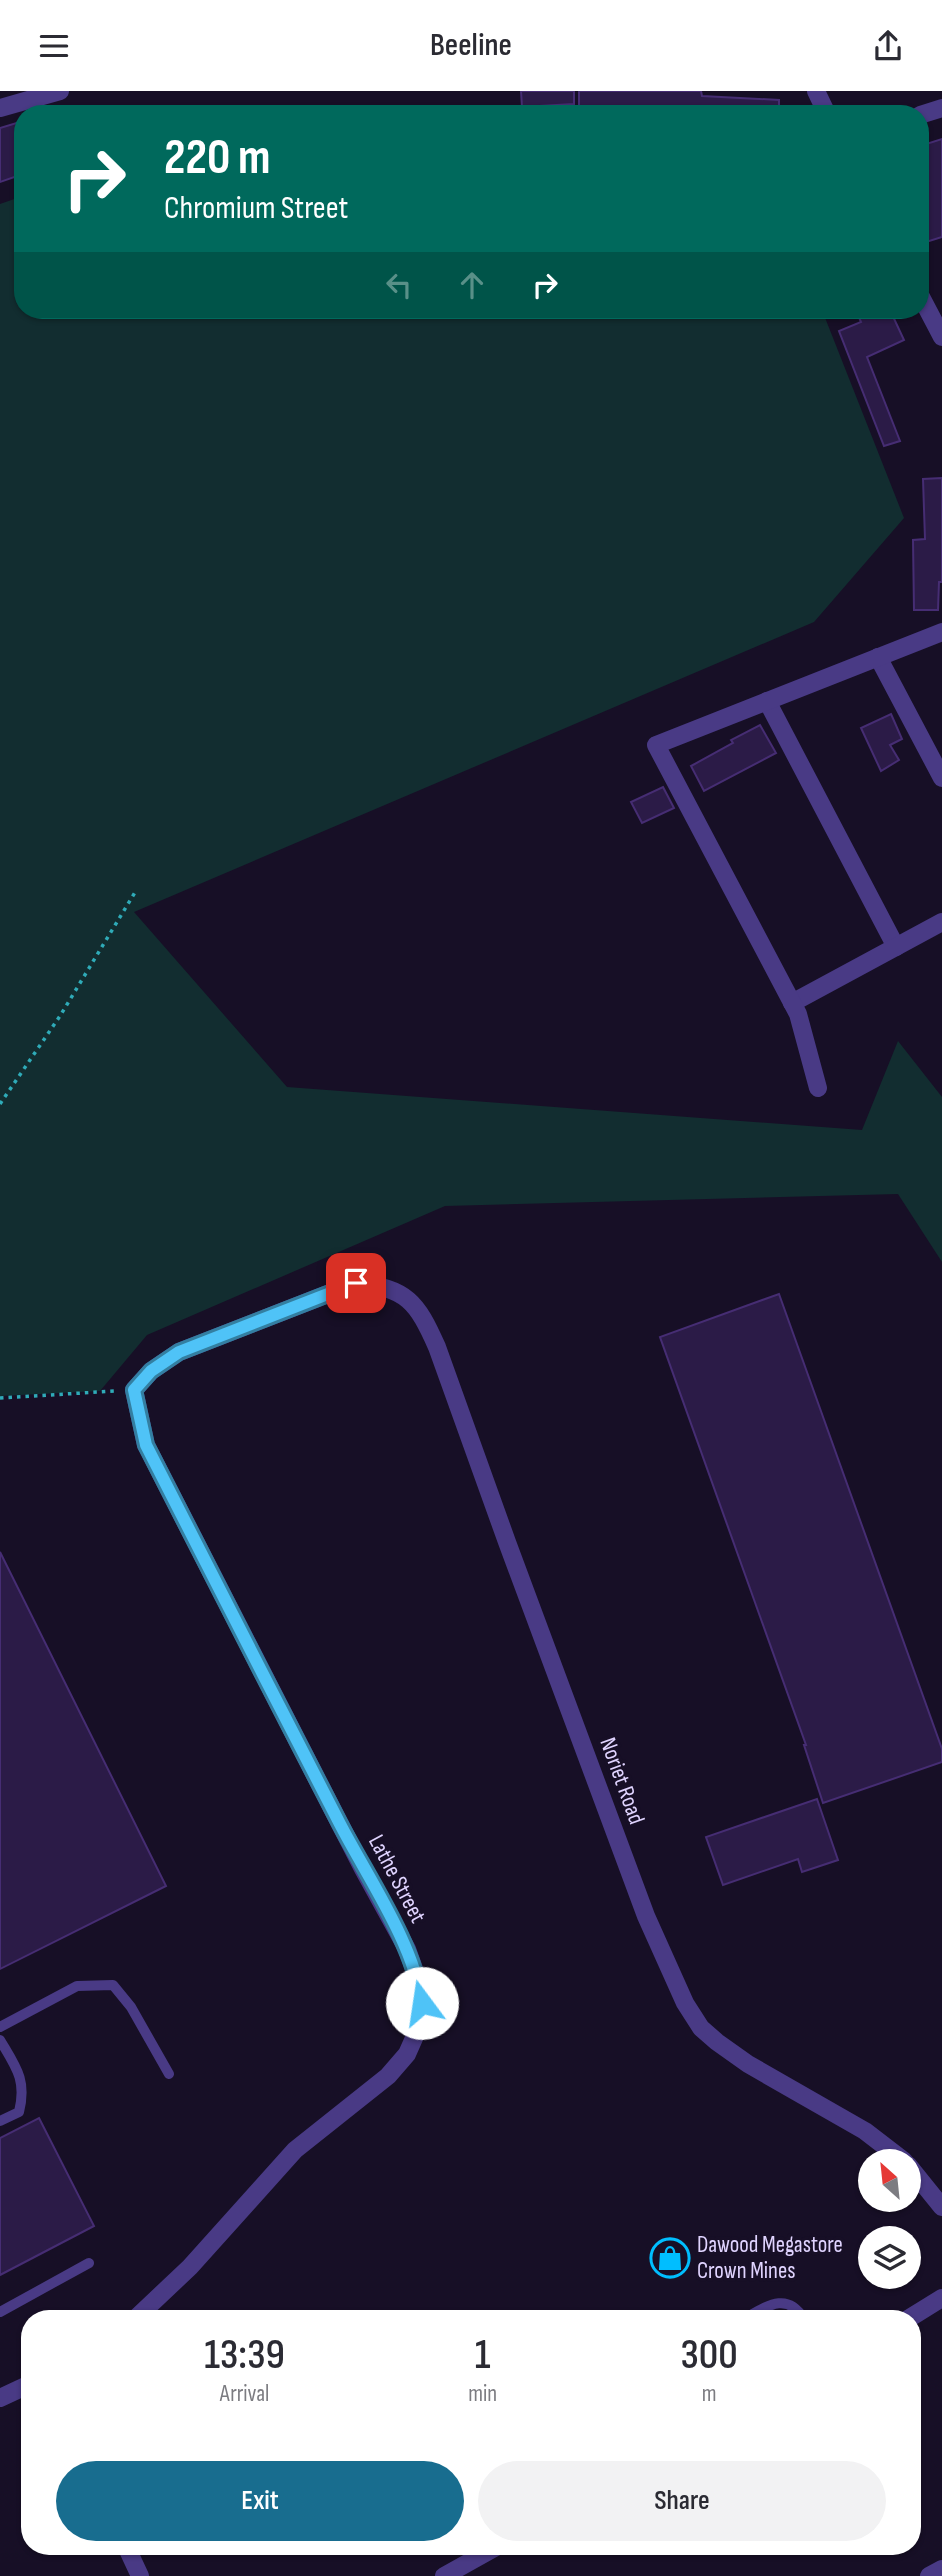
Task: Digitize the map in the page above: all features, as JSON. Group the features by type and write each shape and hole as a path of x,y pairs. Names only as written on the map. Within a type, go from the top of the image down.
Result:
{"street":[{"path":"0,108 60,91"},
{"path":"929,312 942,337"},
{"path":"818,1088 798,1014 656,745 942,632"},
{"path":"878,657 942,778"},
{"path":"767,701 896,947"},
{"path":"792,1003 942,922"},
{"name":"Noriet Road","path":"134,1390 151,1371 179,1352 356,1283 381,1286 402,1294 424,1318 438,1347 507,1542 646,1916 685,2003 701,2028 717,2042 748,2064 865,2131 888,2149"},
{"name":"Lathe Street","path":"134,1390 146,1445 363,1869 407,1948 419,1983 422,2003 419,2027 407,2054 388,2076 295,2150 190,2267 145,2310"},
{"path":"921,2181 942,2207"},
{"path":"921,2311 942,2298"},
{"path":"0,2398 21,2388"},
{"path":"130,2555 140,2576"},
{"path":"444,2576 482,2555"},
{"path":"929,2576 942,2569"}],"lane":[{"path":"0,2027 77,1986 113,1985 131,2007 169,2074"},
{"path":"0,2040 14,2063 24,2091 19,2112 0,2121"},
{"path":"0,2312 89,2263"},
{"path":"761,2310 783,2302 799,2310"}],"path":[{"path":"0,1104 60,1016 137,888"},
{"path":"0,1398 134,1390"}],"green space":[{"path":"14,199 14,319 826,319 904,518 814,622 134,912 287,1087 862,1130 898,1041 942,1097 942,1262 898,1194 445,1206 147,1335 100,1391 0,1396 0,204"}],"building":[{"path":"521,91 574,91 574,104 522,105"},
{"path":"579,91 701,91 702,96 779,100 779,105 579,105"},
{"path":"14,124 14,177 0,182 0,128"},
{"path":"942,139 942,237 929,241 929,143"},
{"path":"860,319 894,319 904,340 867,357 900,441 884,446 839,331 861,322"},
{"path":"942,478 942,582 939,582 938,610 914,610 913,540 925,539 923,479"},
{"path":"891,714 902,739 890,745 899,760 881,771 861,728"},
{"path":"760,725 776,753 704,791 691,766"},
{"path":"663,787 674,808 642,823 631,802"},
{"path":"779,1294 942,1749 942,1762 823,1803 806,1745 660,1337"},
{"path":"0,1552 166,1886 0,1969"},
{"path":"817,1799 838,1860 802,1872 798,1859 723,1885 706,1837"},
{"path":"39,2118 94,2226 0,2275 0,2138"}],"place":[{"name":"Dawood Megastore Crown Mines","path":"670,2258"}],"route":[{"path":"356,1283 179,1352 151,1371 134,1390 146,1445 363,1869 407,1948 419,1983 422,2003"}]}
